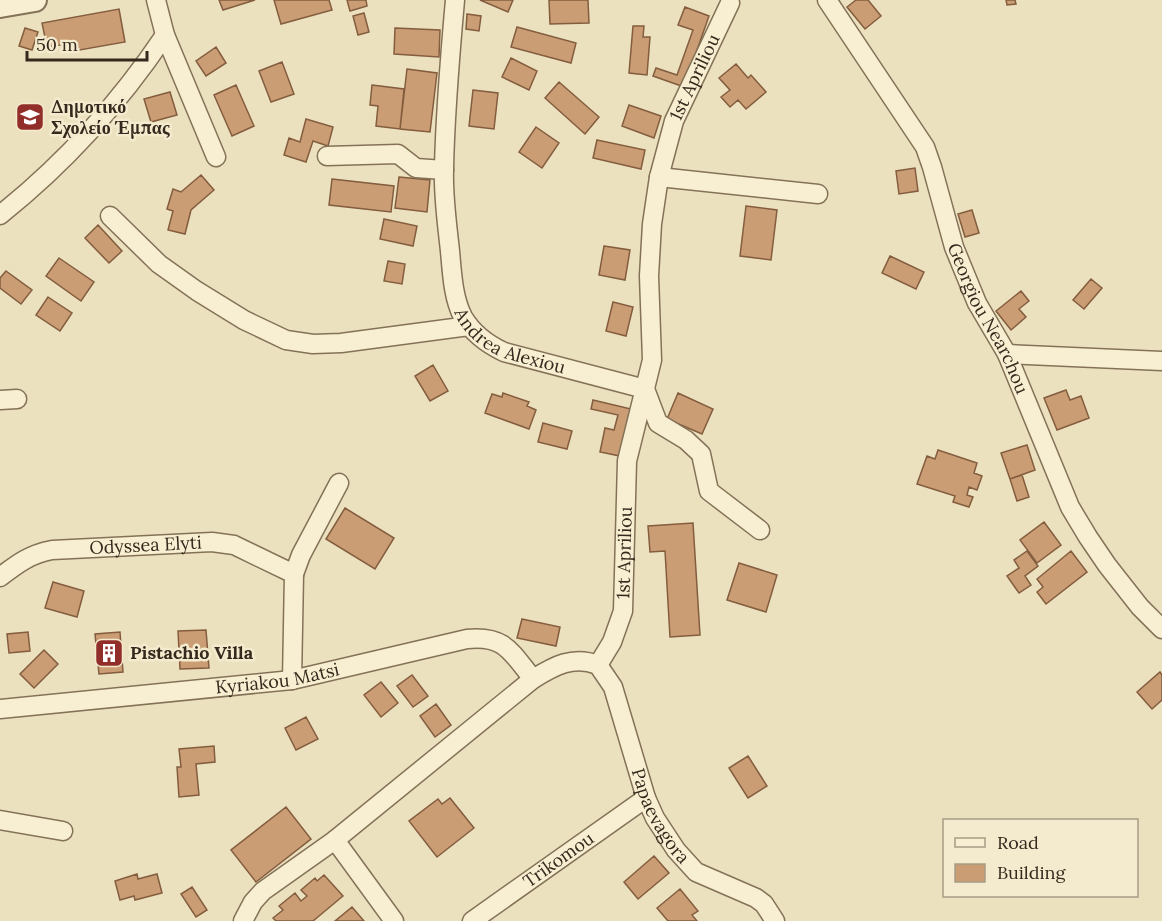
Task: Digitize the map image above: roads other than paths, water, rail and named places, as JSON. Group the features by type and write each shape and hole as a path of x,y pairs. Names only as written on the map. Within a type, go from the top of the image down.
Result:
{"street":[{"path":"0,6 35,0"},
{"path":"156,0 165,35 216,157"},
{"name":"Andrea Alexiou","path":"455,0 444,170 445,207 458,306 469,326 487,344 504,352 645,389"},
{"name":"Georgiou Nearchou","path":"827,0 925,147 954,247 977,303 1007,354 1070,507 1107,565 1140,607 1162,629"},
{"name":"1st Apriliou","path":"598,665 612,642 623,611 627,461 652,360 649,276 652,224 659,177 674,122 732,1"},
{"path":"0,215 92,130 146,63 165,35"},
{"path":"327,156 398,154 416,168 444,170"},
{"path":"659,177 819,194"},
{"path":"110,216 159,264 196,291 244,320 286,340 313,344 341,343 469,326"},
{"path":"1007,354 1162,361"},
{"path":"645,389 658,423 686,440 701,454 709,491 760,530"},
{"path":"292,680 294,574 301,555 339,483"},
{"name":"Odyssea Elyti","path":"0,578 22,560 37,552 212,542 234,545 294,574"},
{"name":"Kyriakou Matsi","path":"0,710 292,680 482,637 494,639 506,647 533,679"},
{"path":"243,921 252,902 263,891 335,840 533,679 565,662 578,660 598,665"},
{"name":"Papaevagora","path":"598,665 613,687 646,798 664,832 688,865 704,876 756,898 764,904 775,921"},
{"name":"Trikomou","path":"472,921 646,798"},
{"path":"0,820 63,831"},
{"path":"335,840 394,921"}],"place":[{"name":"Δημοτικό Σχολείο Έμπας","path":"30,117"},
{"name":"Pistachio Villa","path":"109,653"}]}
